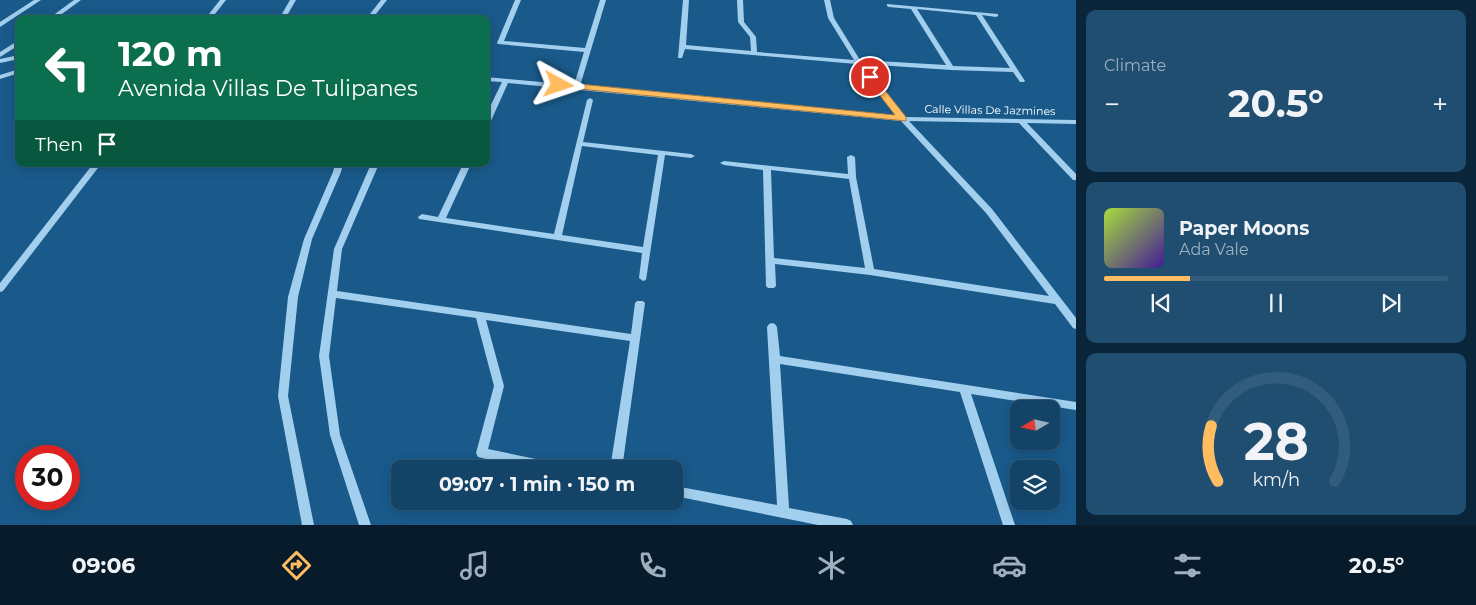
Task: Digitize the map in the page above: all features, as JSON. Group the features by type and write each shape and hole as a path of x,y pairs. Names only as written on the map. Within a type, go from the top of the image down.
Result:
{"street":[{"path":"15,15 38,0"},
{"path":"57,15 78,0"},
{"path":"211,15 223,0"},
{"path":"284,15 293,0"},
{"path":"372,15 384,0"},
{"path":"518,0 500,43 588,50"},
{"path":"577,86 603,0"},
{"path":"680,57 683,48 686,0"},
{"path":"740,0 741,22 753,37 754,54"},
{"path":"827,0 831,18 859,63 903,119 989,211 1076,325"},
{"path":"889,5 996,15"},
{"path":"913,7 951,68"},
{"path":"978,13 1022,80"},
{"path":"0,25 15,15"},
{"path":"0,55 15,45"},
{"path":"683,48 859,63 1014,70"},
{"path":"0,61 15,58"},
{"path":"0,77 15,73"},
{"name":"Calle Villas De Jazmines","path":"490,79 577,86 903,119 1076,122"},
{"path":"490,114 506,80"},
{"path":"557,237 590,100"},
{"path":"1021,121 1076,178"},
{"path":"580,144 691,156"},
{"path":"643,278 662,152"},
{"path":"851,157 852,178 870,272"},
{"path":"724,163 852,178"},
{"path":"0,289 95,167"},
{"path":"308,525 283,396 292,297 308,239 338,167"},
{"path":"365,525 335,435 324,356 338,249 373,167"},
{"path":"441,220 466,167"},
{"path":"767,168 771,286"},
{"path":"422,217 647,251"},
{"path":"771,261 870,272 1059,301"},
{"path":"332,294 634,338"},
{"path":"617,460 640,304"},
{"path":"480,316 499,386 482,454 513,460"},
{"path":"772,327 782,512"},
{"path":"775,359 1076,406"},
{"path":"964,388 1009,525"},
{"path":"683,493 847,525"}],"route":[{"path":"559,85 903,119 870,77"}]}
